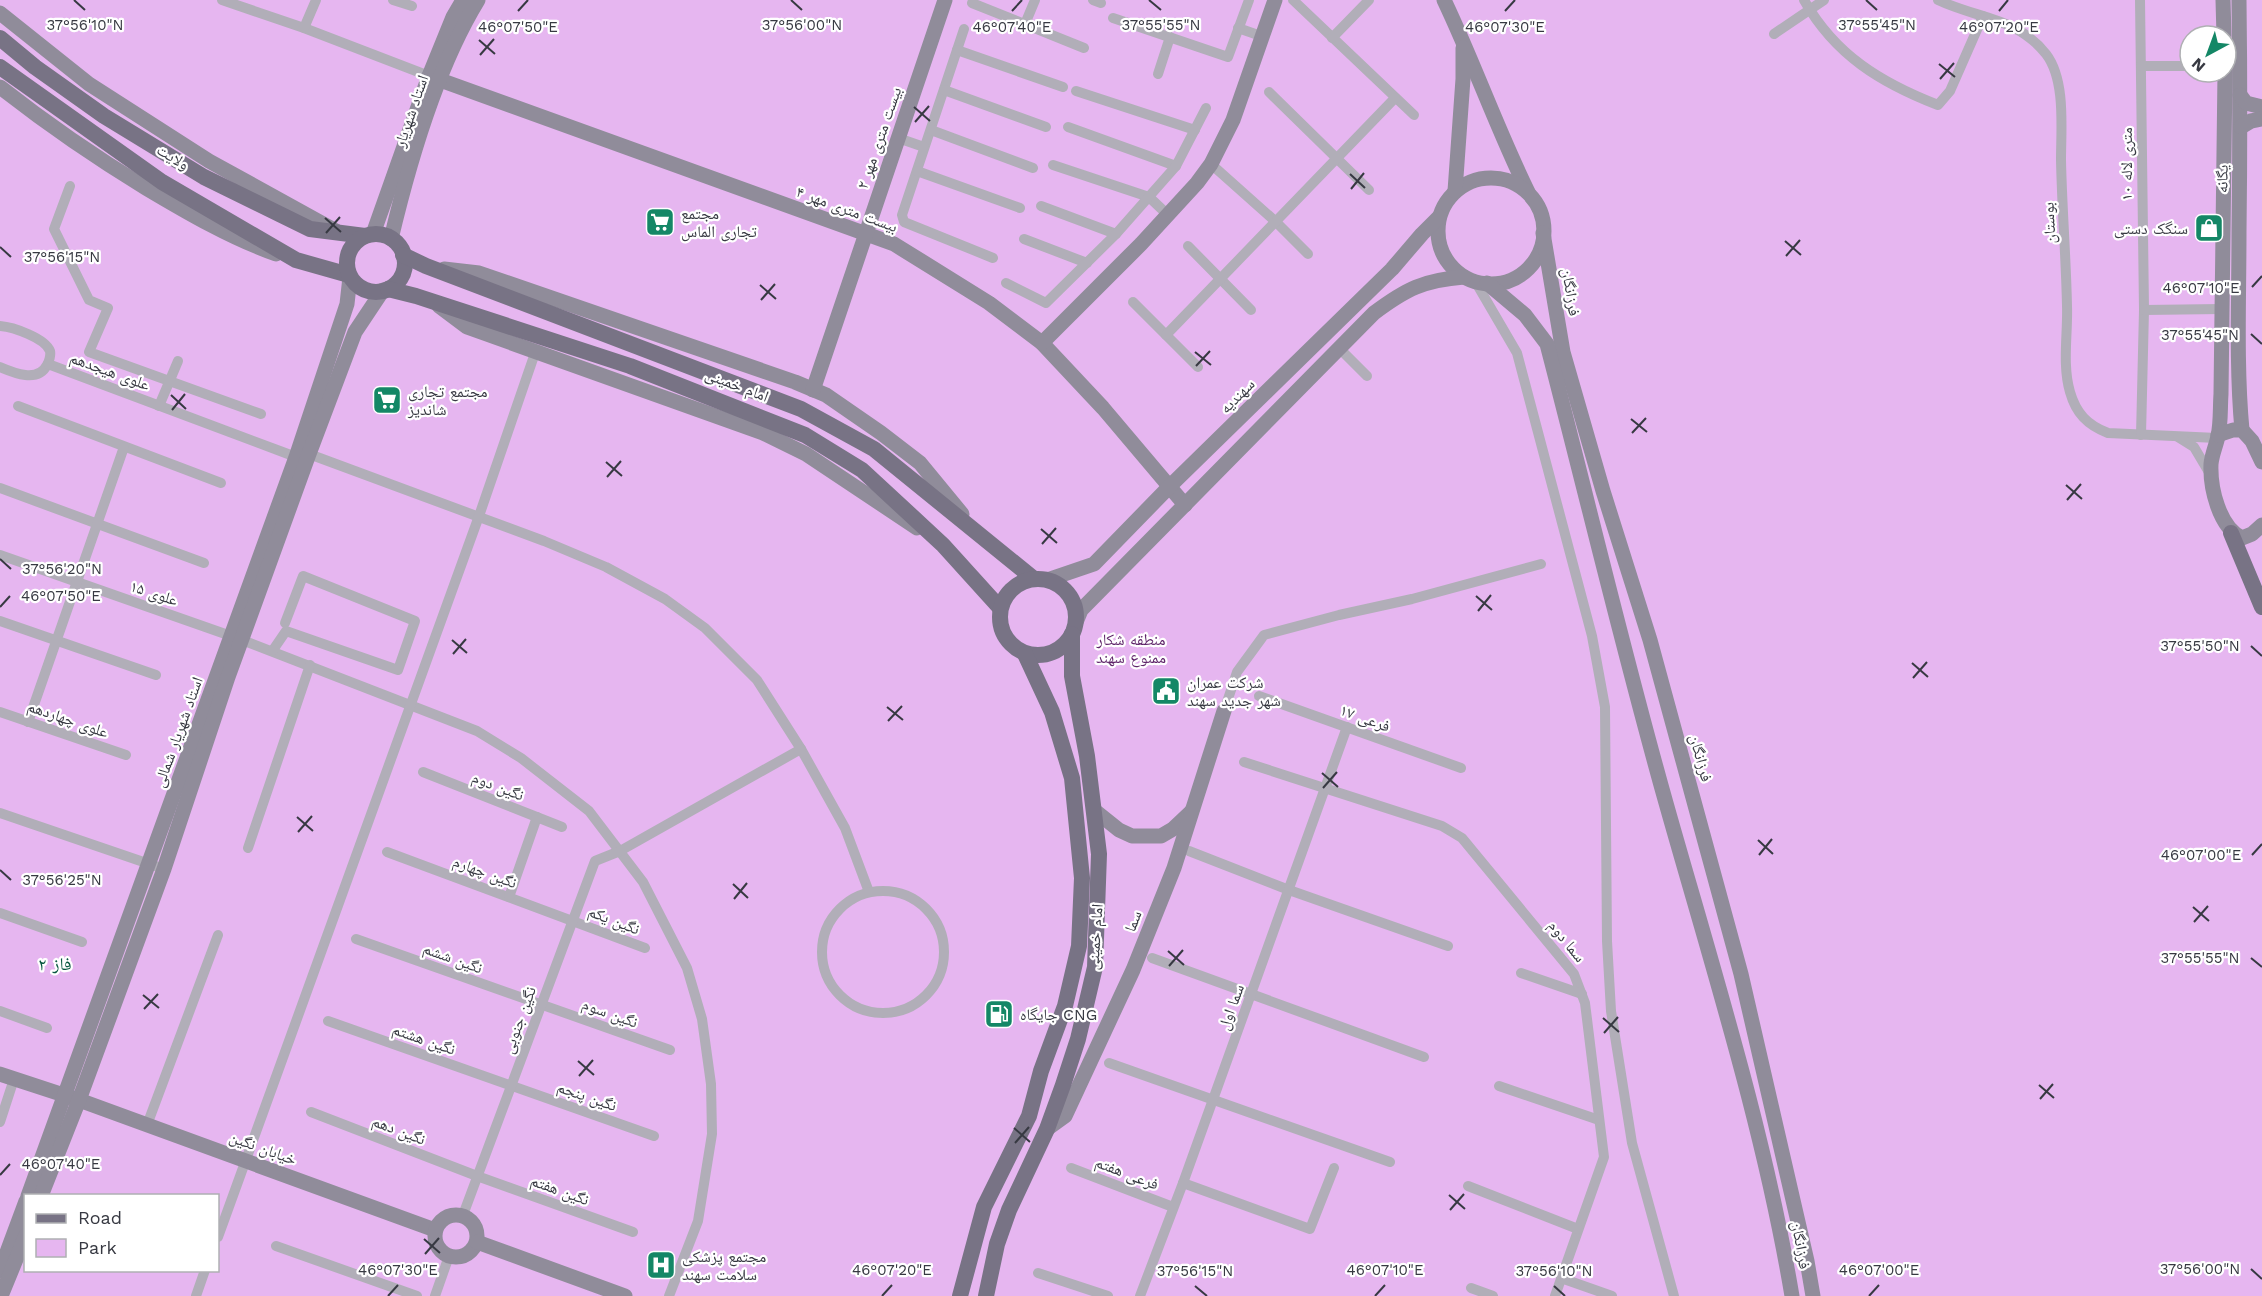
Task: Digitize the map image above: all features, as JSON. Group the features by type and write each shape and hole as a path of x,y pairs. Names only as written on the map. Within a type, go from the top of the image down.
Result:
{"main road":[{"name":"استاد شهریار","path":"392,239 404,188 453,16 463,0"},
{"name":"استاد شهریار","path":"369,235 435,79 447,61 477,0"},
{"name":"بیست متری مهر ۲","path":"813,390 945,0"},
{"path":"1042,343 1168,215 1211,164 1233,120 1275,0"},
{"path":"1074,628 1076,611 1066,591 1040,580 1022,582 1012,588 1000,609 1002,631 1007,641 1025,654 1047,655 1066,644 1074,628 1081,610 1374,313 1400,294 1437,279 1501,283 1526,270 1535,260 1544,233 1540,213 1510,155 1463,39 1444,0"},
{"path":"2223,0 2224,24"},
{"name":"یگانه","path":"2239,0 2241,128 2238,337 2239,396 2244,432"},
{"path":"0,13 89,84 209,161 338,233"},
{"name":"ولایت","path":"0,38 104,116 204,177 309,229 369,235"},
{"path":"1455,191 1463,79 1463,39"},
{"name":"ولایت","path":"0,67 162,182 296,260 350,276"},
{"name":"بیست متری مهر ۴","path":"435,79 894,244 989,303 1042,343 1103,408 1185,505"},
{"name":"یگانه","path":"2225,84 2221,394 2218,436 2211,464 2212,478 2222,517 2231,533"},
{"path":"0,87 82,149 183,210 255,246 296,260"},
{"path":"2240,95 2246,103 2262,107"},
{"path":"2241,128 2251,121 2262,119"},
{"path":"1476,280 1451,266 1442,251 1438,234 1439,217 1445,203 1455,191 1469,182 1485,178 1501,179 1516,184 1529,195"},
{"name":"سهندیه","path":"1040,580 1094,564 1169,487 1392,269 1439,217"},
{"name":"فرزانگان","path":"1544,233 1563,352 1650,640 1741,974 1813,1296"},
{"path":"369,235 392,239 399,246 403,255 405,264 402,274 397,282 386,290 363,289 350,276 348,253 358,240 369,235"},
{"name":"امام خمینی","path":"403,255 431,268 801,409 874,449 1040,580"},
{"path":"431,268 479,273 826,395 920,463 973,528"},
{"name":"استاد شهریار شمالی","path":"302,456 347,304 350,276"},
{"name":"فرزانگان","path":"1476,280 1525,315 1547,344 1624,653 1728,1019 1781,1231 1792,1296"},
{"name":"استاد شهریار شمالی","path":"28,1194 302,456 355,332 386,290"},
{"name":"امام خمینی","path":"386,290 434,302 630,366 805,435 862,471 943,545 1000,609"},
{"path":"434,302 467,327 763,433 806,454 943,545"},
{"path":"2218,436 2233,430 2262,432"},
{"path":"2244,432 2262,462"},
{"path":"2231,533 2242,538 2252,534 2262,525"},
{"path":"2231,533 2262,607"},
{"name":"امام خمینی","path":"986,1296 997,1244 1009,1210 1047,1129 1078,1039 1095,967 1100,854 1087,756 1072,676 1074,628"},
{"name":"استاد شهریار شمالی","path":"42,1194 164,869 236,638"},
{"name":"امام خمینی","path":"960,1296 984,1207 1029,1116 1041,1071 1065,1005 1080,945 1082,878 1072,778 1052,712 1025,654"},
{"name":"سما","path":"1047,1129 1065,1116 1133,970 1174,868 1224,711"},
{"path":"1094,810 1119,830 1132,836 1161,836 1173,829 1191,812"},
{"name":"خیابان نگین","path":"7,1077 79,1100 435,1230"},
{"path":"0,1271 24,1206"},
{"path":"463,1215 469,1218 476,1229 477,1242 474,1248 462,1257 448,1256 438,1248 434,1237 435,1230 441,1220 446,1217 463,1215"},
{"path":"2,1296 24,1240"},
{"path":"477,1242 625,1296"}],"street":[{"path":"222,0 304,28 435,79"},
{"path":"304,28 316,0"},
{"path":"393,0 412,6"},
{"path":"1025,24 1035,0"},
{"path":"1113,18 1228,57 1249,0"},
{"path":"1293,0 1414,116"},
{"path":"1332,38 1369,0"},
{"path":"1774,34 1807,5 1824,0"},
{"name":"بوستان","path":"1938,0 2024,32 2047,55 2057,74 2067,271 2067,373 2072,397 2082,416 2092,427 2108,433 2218,436"},
{"name":"۱۰ متری لاله","path":"2140,0 2144,310 2141,435"},
{"path":"972,3 1084,48"},
{"path":"1807,5 1825,33 1849,58 1889,83 1938,105 1950,91 1983,16"},
{"path":"1239,28 1262,36"},
{"path":"964,29 903,215 904,222 993,258"},
{"path":"1158,74 1170,37"},
{"path":"957,50 1063,87"},
{"path":"2141,66 2178,66"},
{"path":"944,90 1046,127"},
{"path":"1076,91 1195,130"},
{"path":"1269,92 1369,190"},
{"path":"1166,335 1395,98"},
{"path":"1006,283 1046,303 1116,234 1176,166 1206,108"},
{"path":"1068,127 1176,166"},
{"path":"931,130 1033,168"},
{"path":"898,138 924,147"},
{"path":"1211,164 1308,254"},
{"path":"1053,165 1149,197 1168,215"},
{"path":"917,171 1020,208"},
{"path":"70,186 54,229 89,300 108,308 89,352 261,414"},
{"path":"1041,206 1116,234"},
{"path":"1024,239 1087,263"},
{"path":"1188,246 1251,310"},
{"path":"1476,280 1517,353 1592,636 1605,707 1607,941 1611,1011 1632,1143 1674,1296"},
{"path":"1132,302 1198,367"},
{"path":"2144,310 2221,309"},
{"name":"علوی هیجدهم","path":"0,326 21,331 44,344 50,351 48,364 42,372 30,376 0,367"},
{"path":"1340,349 1367,376"},
{"path":"219,1234 536,353"},
{"path":"159,406 178,362"},
{"name":"علوی هیجدهم","path":"48,364 159,406 479,516 606,567 665,599 705,628 757,680 801,749 846,828 869,892"},
{"path":"18,406 221,483"},
{"path":"2172,435 2194,447 2212,478"},
{"path":"28,722 124,447"},
{"path":"0,488 204,563"},
{"name":"علوی ۱۵","path":"0,555 273,650 477,731 521,758 589,811 643,882 687,968 702,1019 711,1084 712,1134 698,1221 669,1296"},
{"path":"1224,711 1237,672 1264,635 1412,599 1541,564"},
{"path":"273,650 286,631 398,670 415,621 303,576 285,623"},
{"path":"0,621 156,675"},
{"path":"248,848 310,665"},
{"name":"فرعی ۱۷","path":"1259,696 1461,768"},
{"name":"علوی چهاردهم","path":"0,712 126,755"},
{"name":"سما اول","path":"1140,1296 1347,727"},
{"name":"نگین جنوبی","path":"463,1215 595,861 620,850 801,749"},
{"name":"سما دوم","path":"1244,762 1442,826 1462,838 1575,974 1582,994 1604,1157 1555,1296"},
{"name":"نگین دوم","path":"423,772 562,827"},
{"path":"0,813 164,869"},
{"path":"509,897 537,817"},
{"path":"1189,851 1289,890 1448,946"},
{"name":"نگین چهارم","path":"387,852 572,920"},
{"path":"888,891 915,900 935,921 942,939 944,958 935,985 914,1005 896,1012 868,1012 850,1004 830,984 823,966 822,946 831,920 843,905 869,892 888,891"},
{"path":"0,912 82,942"},
{"name":"نگین یکم","path":"572,920 645,948"},
{"path":"147,1125 218,935"},
{"name":"نگین ششم","path":"356,939 541,1005"},
{"path":"1152,958 1424,1057"},
{"path":"1521,973 1582,994"},
{"name":"نگین سوم","path":"541,1005 670,1050"},
{"path":"0,1011 47,1028"},
{"name":"نگین هشتم","path":"328,1020 511,1085"},
{"path":"1109,1063 1390,1162"},
{"path":"0,1122 7,1077"},
{"name":"نگین پنجم","path":"511,1085 654,1136"},
{"path":"1499,1086 1599,1120"},
{"name":"نگین دهم","path":"311,1112 477,1176"},
{"name":"فرعی هفتم","path":"1071,1168 1173,1207"},
{"path":"1183,1183 1310,1229 1334,1168"},
{"name":"نگین هفتم","path":"477,1176 633,1232"},
{"path":"1468,1186 1578,1229"},
{"path":"276,1246 417,1296"},
{"path":"435,1296 448,1256"},
{"path":"196,1296 204,1272"},
{"path":"1038,1272 1108,1296"},
{"path":"1561,1278 1612,1296"},
{"path":"1472,1288 1493,1296"}],"green space":[{"name":"منطقه شکار ممنوع سهند","path":"0,0 2262,0 2262,1296 0,1296"}],"place":[{"name":"مجتمع تجاری الماس","path":"660,222"},
{"name":"سنگک دستی","path":"2209,228"},
{"name":"مجتمع تجاری شاندیز","path":"387,400"},
{"name":"شرکت عمران شهر جدید سهند","path":"1166,691"},
{"name":"جایگاه CNG","path":"999,1014"},
{"name":"مجتمع پزشکی سلامت سهند","path":"661,1265"}],"district":[{"name":"فاز ۲","path":"55,963"}]}
